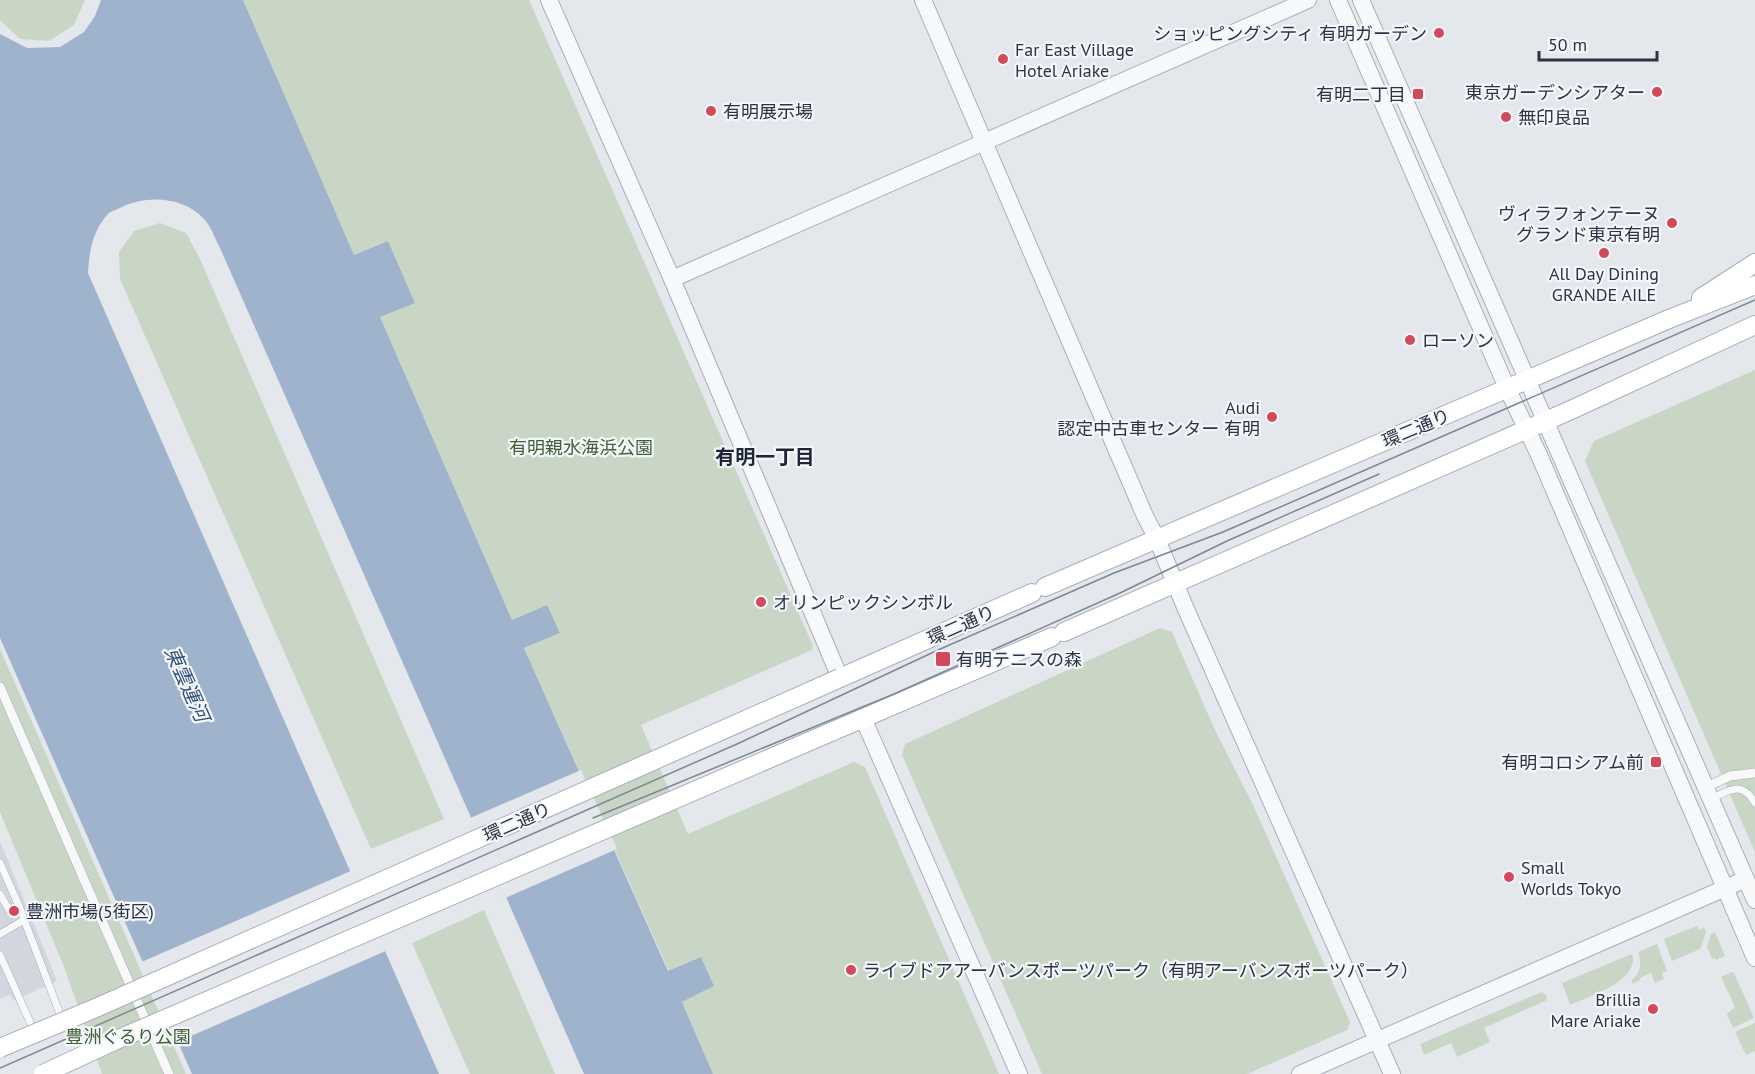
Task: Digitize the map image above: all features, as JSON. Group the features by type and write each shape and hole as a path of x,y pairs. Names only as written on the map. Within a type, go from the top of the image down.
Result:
{"main road":[{"path":"1669,318 1755,263"},
{"name":"環二通り","path":"0,1048 1039,590 1669,318 1755,285"},
{"path":"43,1074 125,1036 1751,332"}],"street":[{"path":"549,0 672,279 840,678"},
{"path":"922,0 986,143 1145,516 1392,1074"},
{"path":"672,279 1308,0"},
{"path":"1338,0 1755,958"},
{"path":"1361,0 1526,380 1712,791 1755,900"},
{"path":"0,687 169,1074"},
{"path":"863,718 1019,1074"},
{"path":"1712,791 1730,776 1755,773"},
{"path":"1300,1074 1746,879"}],"lane":[{"path":"1712,791 1736,788 1743,790 1755,803"},
{"path":"0,862 63,1022"},
{"path":"0,894 9,910"},
{"path":"0,934 24,920"},
{"path":"0,955 35,1034"}],"shaded area":[{"name":"豊洲市場(5街区)","path":"0,841 57,981 14,1000 10,995 0,999"}],"green space":[{"path":"0,0 85,0 74,25 49,41 20,39 0,20"},
{"name":"有明親水海浜公園","path":"243,0 529,0 813,646 812,650 641,725 688,834 854,762 865,767 999,1074 713,1074 682,1002 714,986 701,957 669,971 524,648 560,633 512,620 380,317 415,302 354,256"},
{"path":"160,223 186,233 199,257 444,819 371,849 120,279 119,252 134,231"},
{"path":"1755,370 1755,852 1585,461 1594,441"},
{"path":"1160,628 1172,632 1214,728 1253,805 1350,1022 1347,1030 1247,1074 1042,1074 902,755 905,744"},
{"name":"豊洲ぐるり公園","path":"0,649 186,1074 102,1074 64,967 0,812"},
{"path":"484,910 555,1074 470,1074 412,943"},
{"path":"1697,926 1699,930 1704,928 1706,932 1700,949 1672,961 1664,939"},
{"path":"1715,932 1725,956 1716,960 1712,959 1707,947 1711,934"},
{"path":"1657,944 1667,971 1662,973 1664,979 1655,983 1651,973 1633,984 1632,980 1640,968 1638,952"},
{"path":"1632,954 1632,964 1621,980 1601,992 1570,1005 1562,983"},
{"path":"1732,972 1754,1018 1733,1028 1727,1014 1735,1007 1721,977"},
{"path":"1542,992 1546,995 1547,1000 1484,1028 1490,1042 1457,1057 1451,1043 1424,1055 1420,1044"},
{"path":"1755,1023 1755,1051 1746,1055 1735,1032"}],"water":[{"name":"東雲運河","path":"101,0 243,0 354,255 388,241 415,303 380,317 512,620 547,605 560,633 524,648 668,971 701,957 714,986 682,1002 713,1074 584,1074 213,233 209,225 195,211 175,202 153,199 132,203 109,213 99,226 93,241 88,273 439,1074 192,1074 0,638 0,34 27,48 60,47 84,32 95,16"}],"pier":[{"path":"581,770 617,849 503,899 468,819"},
{"path":"353,870 388,950 175,1043 139,963"}],"tram line":[{"path":"0,1068 737,744 938,650 1114,573 1223,532 1755,300"},
{"path":"593,818 894,694 1379,474"}],"place":[{"name":"ショッピングシティ 有明ガーデン","path":"1439,33"},
{"name":"Far East Village Hotel Ariake","path":"1003,59"},
{"name":"東京ガーデンシアター","path":"1657,92"},
{"name":"有明二丁目","path":"1418,94"},
{"name":"有明展示場","path":"711,111"},
{"name":"無印良品","path":"1506,117"},
{"name":"ヴィラフォンテーヌ グランド東京有明","path":"1672,223"},
{"name":"All Day Dining GRANDE AILE","path":"1604,253"},
{"name":"ローソン","path":"1410,340"},
{"name":"Audi 認定中古車センター 有明","path":"1272,417"},
{"name":"オリンピックシンボル","path":"761,602"},
{"name":"有明テニスの森","path":"943,659"},
{"name":"有明コロシアム前","path":"1656,762"},
{"name":"Small Worlds Tokyo","path":"1509,877"},
{"name":"豊洲市場(5街区)","path":"14,911"},
{"name":"ライブドアアーバンスポーツパーク（有明アーバンスポーツパーク）","path":"851,970"},
{"name":"Brillia Mare Ariake","path":"1653,1009"}],"district":[{"name":"有明一丁目","path":"765,457"}]}
